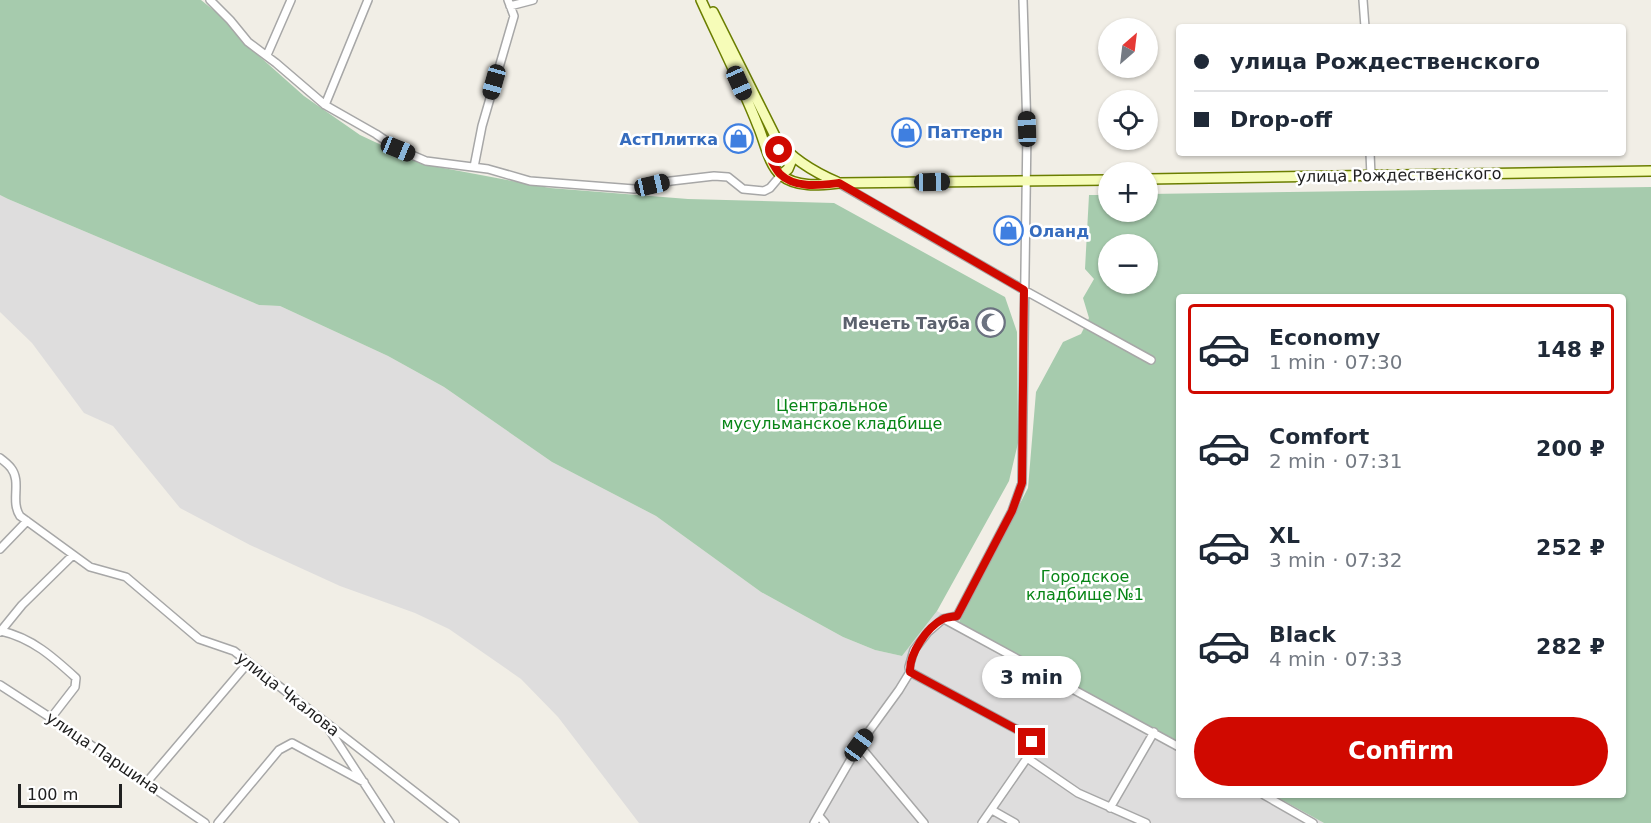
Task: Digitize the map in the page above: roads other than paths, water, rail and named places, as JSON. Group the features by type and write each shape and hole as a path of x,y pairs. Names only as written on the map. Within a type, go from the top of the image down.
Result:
{"main road":[{"path":"701,0 758,125 772,162 781,175 796,183 814,186 839,183 1098,180"},
{"path":"707,0 775,136 789,154 788,169 781,175"},
{"path":"772,162 775,153 779,150 839,183"},
{"name":"улица Рождественского","path":"1158,179 1651,171"}],"street":[{"path":"210,0 248,42 267,55 325,105 398,149 426,161 488,169 530,181 634,189 671,181 714,176 728,177 742,189 764,191 771,188 781,175"},
{"path":"267,55 291,0"},
{"path":"325,105 368,0"},
{"path":"474,167 482,126 514,16 509,3 533,0"},
{"path":"825,823 816,820 859,745 910,672 914,650 928,632 943,619 957,616 1012,511 1022,483 1027,129 1023,0"},
{"path":"1363,0 1365,24"},
{"path":"1370,156 1371,176"},
{"path":"839,183 1151,360"},
{"name":"улица Чкалова","path":"1,461 11,467 16,476 15,509 20,516 90,567 126,577 199,639 234,651 455,823"},
{"path":"0,549 27,521"},
{"path":"51,718 75,687 76,678 39,647 17,634 0,631 21,605 73,555"},
{"path":"943,619 1176,745"},
{"path":"146,783 248,663"},
{"path":"910,672 1029,736 1032,742 1032,749 1027,758 982,823"},
{"name":"улица Паршина","path":"0,685 205,823"},
{"path":"324,721 390,823"},
{"path":"1110,808 1154,732"},
{"path":"218,823 279,750 292,743 364,782"},
{"path":"859,745 924,823"},
{"path":"1027,758 1078,793 1146,823"},
{"path":"1269,798 1313,823"},
{"path":"992,810 1015,823"}],"place":[{"name":"Паттерн","path":"906,132"},
{"name":"АстПлитка","path":"739,139"},
{"name":"Оланд","path":"1008,231"},
{"name":"Мечеть Тауба","path":"991,323"}],"park label":[{"name":"Центральное мусульманское кладбище","path":"832,414"},
{"name":"Городское кладбище №1","path":"1085,585"}]}
